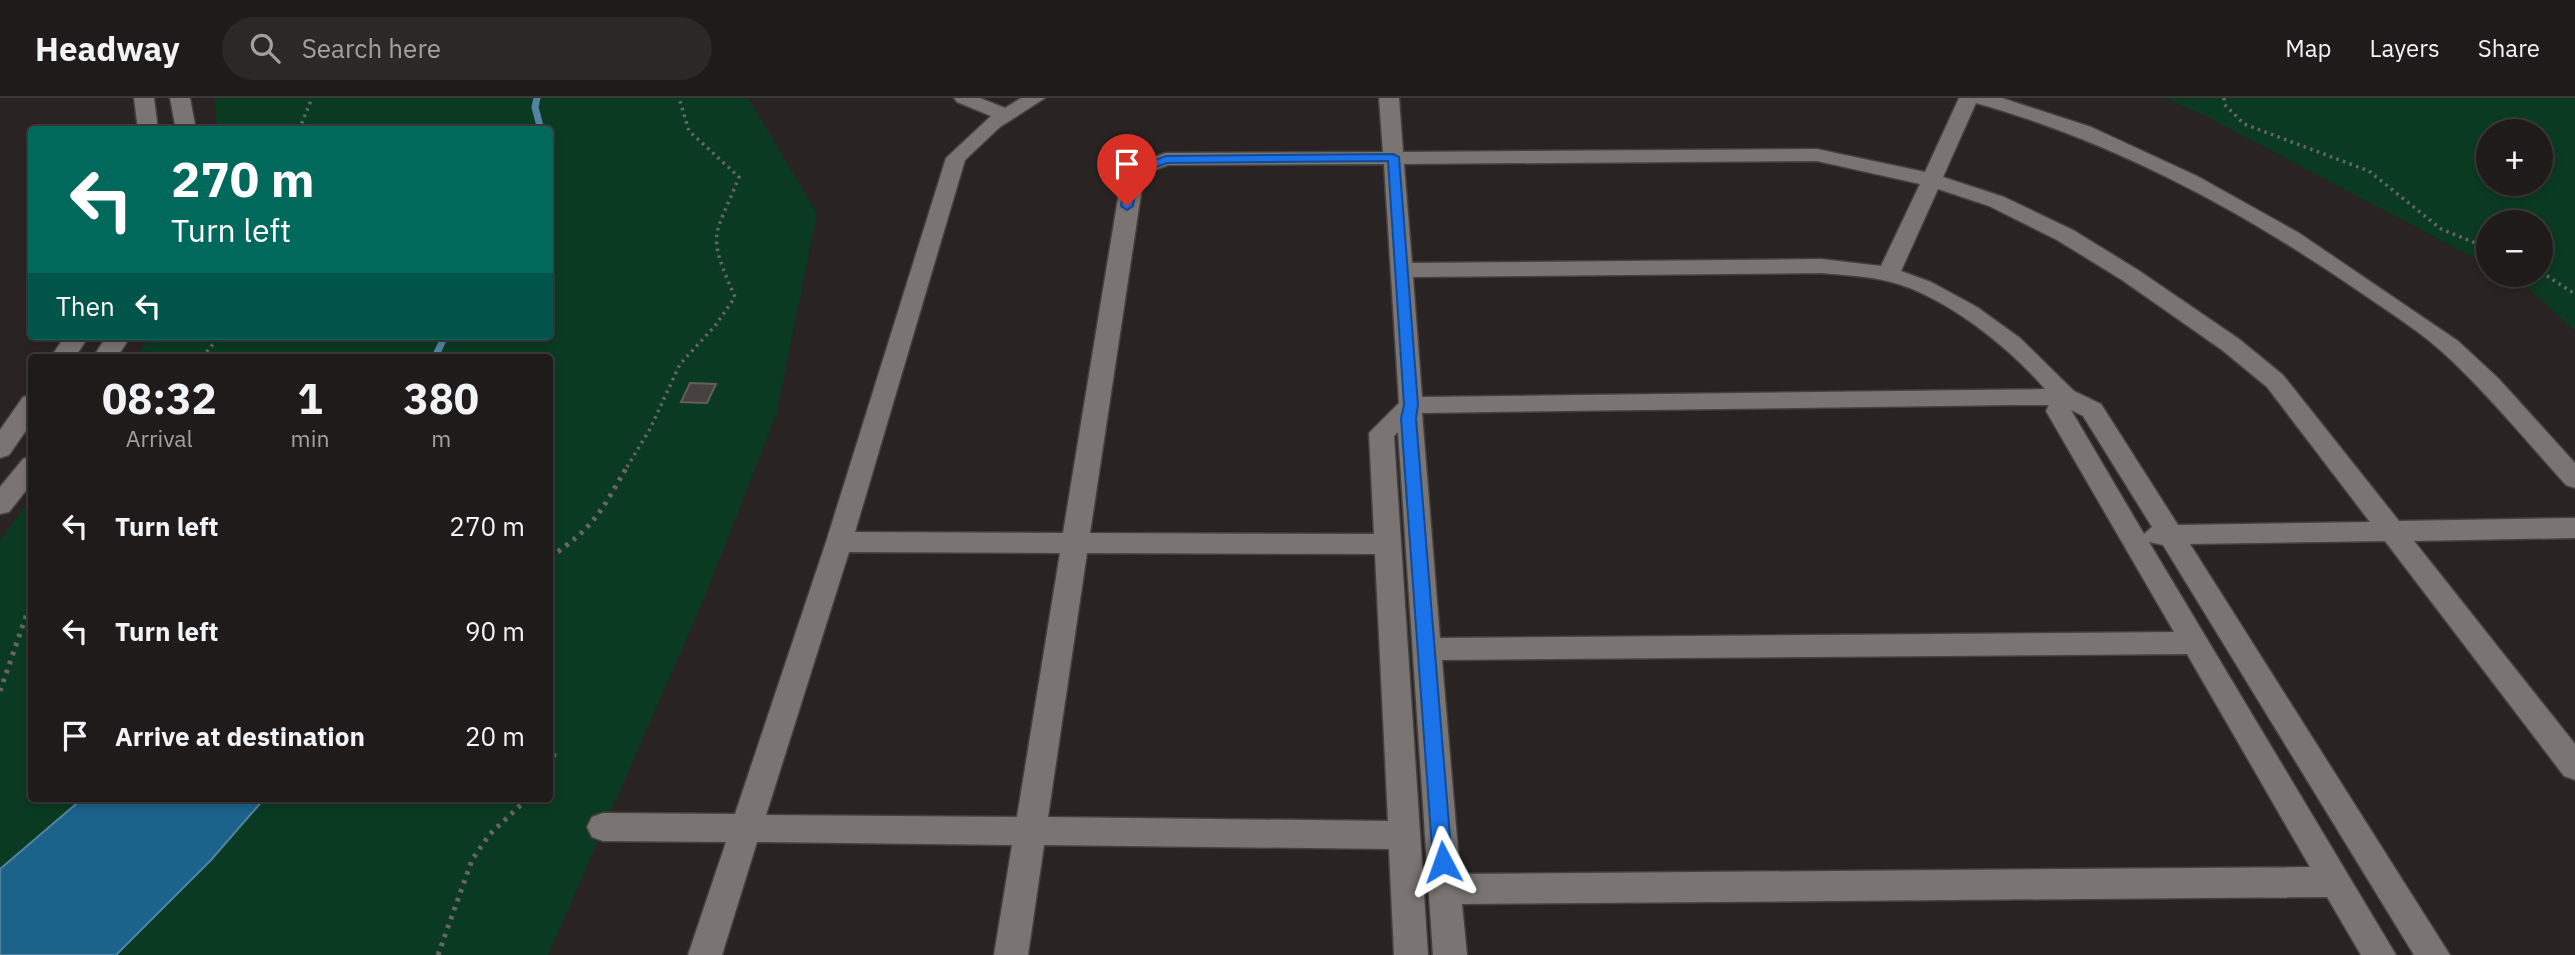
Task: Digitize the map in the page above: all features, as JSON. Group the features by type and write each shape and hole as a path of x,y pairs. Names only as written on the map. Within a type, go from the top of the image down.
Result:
{"street":[{"path":"144,98 148,126"},
{"path":"180,98 185,126"},
{"path":"964,98 1005,115"},
{"path":"705,955 839,542 956,158 971,141 1005,115 1035,98"},
{"path":"1389,98 1411,405 1409,418 1450,955"},
{"path":"1888,275 1969,98"},
{"path":"1981,98 2057,121 2163,168 2235,205 2357,279 2434,333 2459,355 2575,479"},
{"path":"1011,955 1131,180 1136,170 1166,159 1817,155 1866,164 1975,194 2080,244 2220,335 2275,381 2575,767"},
{"path":"1401,270 1821,266 1888,275 1932,292 1999,333 2026,355 2065,397 2092,410 2433,955"},
{"path":"1411,955 1381,433 1411,405 2065,397"},
{"path":"2065,397 2058,411 2379,955"},
{"path":"0,449 28,409"},
{"path":"0,505 28,470"},
{"path":"2131,536 2575,528"},
{"path":"839,542 1387,544"},
{"path":"1426,649 2195,643"},
{"path":"604,827 1404,835"},
{"path":"1445,889 2336,881"}],"path":[{"path":"301,126 312,98"},
{"path":"553,554 577,539 596,520 650,429 680,364 715,326 735,297 718,255 715,240 720,219 732,198 739,177 730,163 701,143 688,130 679,98"},
{"path":"2224,98 2224,104 2244,124 2369,171 2441,229 2476,243"},
{"path":"2553,280 2575,294"},
{"path":"205,354 217,340"},
{"path":"0,691 28,610"},
{"path":"438,955 472,860 489,835 524,802"}],"green space":[{"path":"215,98 748,98 817,214 776,415 705,596 548,955 0,955 0,541 28,502 28,802 553,802 553,354 138,354 148,340 553,340 553,126 217,126"},
{"path":"2165,98 2575,98 2575,331 2527,287 2553,287 2553,210 2476,210 2476,259 2206,116"}],"water":[{"path":"78,802 262,802 211,860 116,955 0,955 0,869"}],"building":[{"path":"690,383 716,384 707,403 681,402"}],"waterway":[{"path":"537,98 535,107 540,126"},
{"path":"436,354 443,340"}],"route":[{"path":"1127,206 1131,180 1136,170 1166,159 1393,157 1411,405 1409,418 1443,862"}]}
